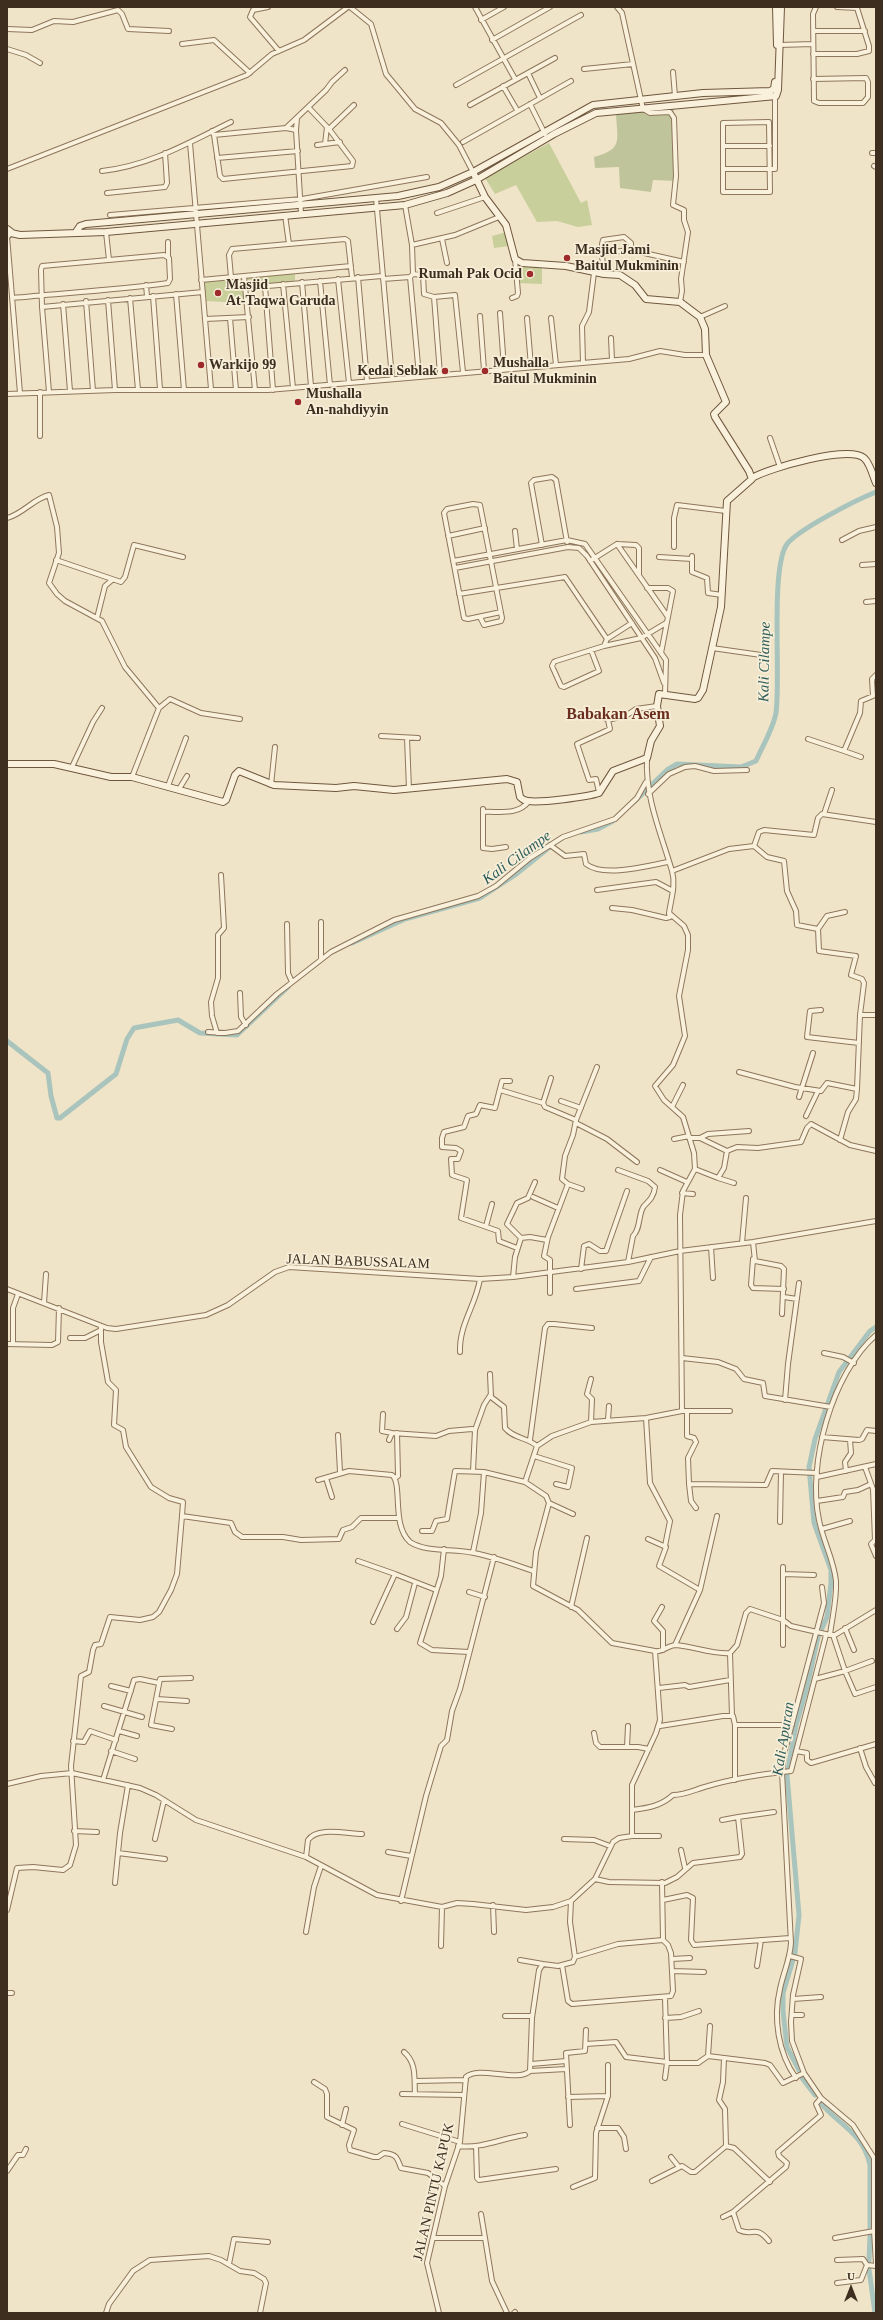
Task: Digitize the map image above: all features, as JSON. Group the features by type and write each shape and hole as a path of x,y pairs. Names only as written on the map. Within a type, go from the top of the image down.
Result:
{"street":[{"path":"248,7 253,10 268,7"},
{"path":"7,169 250,73 269,56 279,50 304,40 349,7 371,24 386,74 390,80 415,108 441,123 459,145 485,197 506,225 515,259 518,293 517,296 512,298"},
{"path":"475,7 492,40 504,58 514,79"},
{"path":"481,20 504,7"},
{"path":"492,40 550,7"},
{"path":"617,7 622,14 643,109"},
{"path":"20,393 7,242 8,231 20,235 106,232 196,222 406,205 447,193 476,180 547,138 596,113 643,109 671,109 778,93 776,7"},
{"path":"778,45 781,7"},
{"path":"813,79 866,78 868,82 868,97 862,102 816,103 814,100 813,79 813,44 814,31 813,14 816,7"},
{"path":"813,54 865,53 869,51 870,46 857,8 837,7"},
{"path":"7,29 32,30 54,22 73,22 118,10 128,29 169,31"},
{"path":"253,10 250,17 279,50"},
{"path":"456,85 581,14"},
{"path":"814,31 865,31"},
{"path":"182,44 214,40 250,73"},
{"path":"778,45 813,44"},
{"path":"7,49 40,63"},
{"path":"470,105 514,79 555,58"},
{"path":"584,69 633,64"},
{"path":"286,128 309,108 344,70"},
{"path":"673,72 676,96"},
{"path":"528,73 540,98"},
{"path":"463,142 517,110 571,81"},
{"path":"503,86 517,110"},
{"path":"76,232 82,225 86,224 195,211 398,196 439,187 473,172 593,105 676,96 774,93"},
{"path":"723,169 775,169 774,93"},
{"path":"530,104 547,138"},
{"path":"325,144 328,128 354,105"},
{"path":"213,133 220,176 223,180 300,173 352,166 353,161 340,142 309,108"},
{"path":"671,109 676,133 673,205 684,210 684,220 688,232 680,302"},
{"path":"297,117 296,130 302,202 301,214"},
{"path":"102,171 133,166 213,133 231,122"},
{"path":"769,122 769,146 770,192 723,192 723,123 769,122"},
{"path":"213,133 286,128 296,130"},
{"path":"317,145 340,142"},
{"path":"190,143 211,389"},
{"path":"723,146 775,146"},
{"path":"218,158 298,151"},
{"path":"107,193 165,187 167,183 165,153"},
{"path":"302,202 427,177"},
{"path":"437,213 485,197"},
{"path":"376,198 392,378"},
{"path":"406,205 412,245 414,274"},
{"path":"110,215 195,211"},
{"path":"285,215 289,244"},
{"path":"412,245 442,239 499,217"},
{"path":"106,232 109,260"},
{"path":"604,274 602,253 603,240 624,237 630,243 631,250"},
{"path":"231,277 230,249 347,239 352,278"},
{"path":"442,239 447,263"},
{"path":"12,298 170,282 168,242"},
{"path":"602,253 631,250 684,262"},
{"path":"49,392 42,307 42,266 164,255 168,256"},
{"path":"515,259 522,263 566,266 594,273 624,276 636,285 646,299 680,302 700,317 705,329 706,355 726,402 714,414 752,478"},
{"path":"201,280 351,266"},
{"path":"583,363 582,326 589,312 594,273"},
{"path":"245,288 338,279 410,277 414,274 423,275 424,294 434,297 455,295 463,372"},
{"path":"244,276 255,390"},
{"path":"410,277 419,376"},
{"path":"358,278 367,381"},
{"path":"338,279 349,383"},
{"path":"320,281 330,384"},
{"path":"302,282 311,386"},
{"path":"283,284 292,388"},
{"path":"146,285 147,296"},
{"path":"264,286 274,390"},
{"path":"42,307 147,296 203,292"},
{"path":"176,294 184,390"},
{"path":"153,296 160,389"},
{"path":"434,297 440,374"},
{"path":"130,298 138,390"},
{"path":"108,300 115,390"},
{"path":"86,302 93,390"},
{"path":"63,304 70,391"},
{"path":"700,317 725,306"},
{"path":"500,313 504,368"},
{"path":"480,316 484,370"},
{"path":"205,319 249,317"},
{"path":"230,318 236,390"},
{"path":"527,318 531,366"},
{"path":"551,318 556,365"},
{"path":"610,338 612,360"},
{"path":"7,394 93,390 274,390 504,368 629,359 660,351 685,355 706,355"},
{"path":"40,392 40,436"},
{"path":"770,438 780,467"},
{"path":"612,908 632,910 666,918 670,917 669,913 673,891 672,871 648,794 647,758 651,741 660,726 657,706 658,696 665,694 698,698 703,690 719,622 728,499 750,482 752,478 763,472 832,455 857,455 866,461 876,483"},
{"path":"542,544 531,483 534,480 555,478 568,547"},
{"path":"7,518 19,515 32,504 49,495 57,527 59,553 49,580 53,589 65,601 102,621 125,667 158,708"},
{"path":"480,617 484,625 501,621 501,612 488,554 480,504 454,507 444,512 464,618 480,617 501,612"},
{"path":"674,547 674,518 677,505 726,511"},
{"path":"842,540 859,531 876,527"},
{"path":"448,536 485,528"},
{"path":"514,531 517,549"},
{"path":"453,561 567,540 585,544 596,557 661,653 667,664 664,683"},
{"path":"590,561 617,544 638,546 639,575"},
{"path":"617,544 668,617"},
{"path":"56,560 121,582 124,580 134,546 183,556"},
{"path":"454,568 568,547 578,548 590,561 659,666 664,683 665,694"},
{"path":"659,557 692,557 693,573 707,578 708,593 722,595"},
{"path":"862,565 876,564"},
{"path":"459,594 562,577 567,578 607,639"},
{"path":"97,618 105,586 112,580"},
{"path":"647,588 668,588 673,591 661,653"},
{"path":"866,602 876,602"},
{"path":"604,646 607,639 632,623"},
{"path":"591,650 599,671 564,687 561,686 554,673 553,663 591,650 604,646 641,638 666,623"},
{"path":"712,648 760,654"},
{"path":"844,751 860,713 861,701 875,696 872,679 876,675"},
{"path":"132,777 158,708 170,699 201,713 240,719"},
{"path":"601,716 608,720 627,715 636,708 657,706"},
{"path":"72,767 93,722 102,708"},
{"path":"599,793 596,780 589,780 577,744 610,729 608,720"},
{"path":"381,736 418,738"},
{"path":"168,786 186,738"},
{"path":"407,738 409,789"},
{"path":"808,739 861,757"},
{"path":"271,785 275,747"},
{"path":"599,793 613,770 647,758"},
{"path":"7,764 40,763 72,767 111,777 132,777 225,802 235,776 239,771 271,785 328,788 354,786 381,789 409,789 508,778 516,781 520,797 528,801 599,793"},
{"path":"648,794 669,774 686,767 695,766 714,771 747,770"},
{"path":"179,789 187,776"},
{"path":"208,1032 236,1032 246,1025 272,998 322,959 394,920 483,894 552,846 582,829 599,826 615,819 637,798 647,783"},
{"path":"824,814 832,790"},
{"path":"506,847 492,849 483,848 483,810 516,811 524,808 528,801"},
{"path":"754,846 758,835 764,830 814,835 818,816 824,814 876,822"},
{"path":"552,846 565,856 584,854 586,864 598,869 631,869 668,862"},
{"path":"672,871 729,849 754,846 767,857 784,861 787,891 796,909 797,925 818,929"},
{"path":"217,1032 212,1016 211,1002 218,978 218,935 224,930 221,875"},
{"path":"597,890 656,882 673,891"},
{"path":"840,1140 848,1112 856,1099 860,1015 864,983 862,979 851,975 856,956 819,951 818,929 826,916 846,912"},
{"path":"669,913 688,930 688,940 679,996 685,1036 673,1065 655,1086 672,1107 683,1117 694,1153 695,1169 682,1193 680,1251 682,1411"},
{"path":"321,922 322,959"},
{"path":"287,924 288,973 292,982"},
{"path":"240,993 241,1017 246,1025"},
{"path":"821,1010 810,1011 807,1037 859,1043"},
{"path":"860,1015 876,1015"},
{"path":"799,1097 812,1053"},
{"path":"582,1190 568,1184 562,1179 565,1156 597,1067"},
{"path":"739,1072 818,1091 823,1090 826,1083 857,1089"},
{"path":"543,1103 551,1078"},
{"path":"510,1081 502,1080 495,1108 479,1106 476,1114 469,1115 464,1127 444,1132 441,1141 442,1147 456,1148 461,1152 458,1159 451,1159 450,1162 452,1175 466,1178 468,1181 461,1218 498,1231 499,1241 516,1248"},
{"path":"672,1107 683,1085"},
{"path":"500,1090 543,1103 545,1107 607,1139 637,1162"},
{"path":"806,1116 818,1091"},
{"path":"561,1101 581,1108"},
{"path":"674,1139 690,1137 700,1138 727,1151 737,1147 758,1148 800,1142 811,1124 840,1140 876,1151"},
{"path":"700,1138 708,1134 749,1131"},
{"path":"718,1178 724,1168 727,1151"},
{"path":"695,1169 734,1183"},
{"path":"618,1170 648,1181 655,1187 650,1201 644,1206 637,1233 633,1236 628,1262"},
{"path":"660,1170 687,1182"},
{"path":"521,1238 507,1224 517,1203 528,1198 535,1182"},
{"path":"550,1293 550,1260 544,1256 547,1240 568,1184"},
{"path":"581,1269 584,1246 589,1244 600,1251 606,1251 628,1191"},
{"path":"682,1193 693,1194"},
{"path":"533,1197 558,1208"},
{"path":"742,1243 746,1198"},
{"path":"486,1226 492,1204"},
{"name":"JALAN BABUSSALAM","path":"7,1289 59,1308 101,1328 116,1329 206,1315 228,1305 275,1272 288,1267 480,1279 513,1277 628,1262 680,1251 753,1242 876,1221"},
{"path":"521,1238 530,1237 547,1240"},
{"path":"513,1277 516,1248 521,1238"},
{"path":"753,1242 751,1284 753,1288 784,1290"},
{"path":"711,1247 713,1278"},
{"path":"576,1289 639,1281 651,1258"},
{"path":"753,1259 783,1267 784,1297 782,1314"},
{"path":"44,1303 46,1274"},
{"path":"460,1352 461,1333 468,1310 477,1295 480,1279"},
{"path":"785,1400 788,1364 799,1283"},
{"path":"13,1344 13,1311 18,1294"},
{"path":"784,1297 797,1299"},
{"path":"7,1344 52,1345 58,1342 59,1308"},
{"path":"530,1440 545,1328 548,1324 592,1328"},
{"path":"70,1338 85,1338 101,1328"},
{"path":"7,1910 15,1870 21,1867 67,1869 76,1845 74,1831 72,1773 73,1741 77,1720 80,1676 89,1672 95,1645 101,1644 109,1618 115,1616 140,1620 153,1617 171,1590 177,1574 183,1502 169,1498 151,1487 126,1447 123,1430 114,1425 116,1390 108,1382 101,1342 101,1328"},
{"path":"632,1810 656,1806 668,1801 672,1795 681,1795 735,1780 791,1771 825,1634 836,1581 822,1529 817,1502 816,1474 818,1450 829,1407 853,1362 876,1335"},
{"path":"824,1354 846,1358 853,1362"},
{"path":"682,1358 708,1360 736,1369 743,1379 763,1383 763,1395 829,1407"},
{"path":"490,1374 491,1394 494,1400 504,1407 505,1428 511,1435 530,1440 537,1446"},
{"path":"591,1379 587,1394 592,1399 591,1422"},
{"path":"473,1471 474,1430 484,1404 491,1394"},
{"path":"608,1420 610,1406"},
{"path":"525,1482 537,1446 549,1438 591,1422 646,1418 682,1411 730,1411"},
{"path":"687,1411 687,1436 694,1438 696,1442 688,1458 691,1501 696,1508"},
{"path":"383,1414 382,1431 436,1436 455,1430 474,1430"},
{"path":"646,1418 650,1483 670,1521 659,1566 700,1590"},
{"path":"822,1437 861,1440 867,1430 876,1431"},
{"path":"389,1440 394,1433"},
{"path":"394,1433 398,1476 395,1478 398,1518 402,1531 410,1542 425,1547 473,1552 494,1557 533,1571"},
{"path":"338,1435 340,1472"},
{"path":"846,1471 845,1462 851,1453 850,1440"},
{"path":"534,1456 572,1468 568,1487 556,1484"},
{"path":"689,1484 766,1485 771,1472 816,1474 846,1471 876,1464"},
{"path":"865,1467 871,1484 876,1536 875,1541 871,1544 876,1556"},
{"path":"318,1480 340,1472 363,1471 392,1475 395,1478"},
{"path":"422,1531 432,1531 436,1521 447,1519 454,1473 473,1471 484,1472 525,1482 546,1496 549,1503 538,1542 533,1571 533,1586 585,1615 612,1643 655,1651 663,1650 675,1645 691,1649 730,1653"},
{"path":"473,1552 481,1513 484,1472"},
{"path":"780,1522 781,1472"},
{"path":"326,1478 332,1497"},
{"path":"817,1502 843,1497 846,1491 858,1490 871,1484"},
{"path":"549,1503 573,1514"},
{"path":"182,1516 231,1523 235,1532 242,1537 301,1540 339,1539 343,1530 352,1527 361,1518 398,1518"},
{"path":"675,1645 700,1590 717,1516"},
{"path":"822,1529 850,1521"},
{"path":"571,1606 587,1538"},
{"path":"648,1539 665,1546"},
{"path":"444,1549 441,1576 420,1643 432,1650 469,1652"},
{"path":"401,1901 411,1856 441,1746 447,1740 452,1711 460,1689 485,1597 494,1557"},
{"path":"358,1561 436,1590"},
{"path":"783,1567 783,1645"},
{"path":"373,1622 395,1574"},
{"path":"783,1574 814,1575"},
{"path":"397,1629 406,1617 415,1583"},
{"path":"796,2078 784,2059 778,2024 779,1990 791,1956 783,1772 784,1754 792,1725 825,1634 822,1587"},
{"path":"469,1592 485,1597"},
{"path":"662,1607 654,1621 663,1631 663,1650"},
{"path":"735,1780 736,1725 732,1716 730,1653 737,1645 749,1609 756,1609 783,1620 791,1626 825,1634 845,1628 876,1610"},
{"path":"845,1628 854,1650"},
{"path":"825,1634 855,1694 876,1687"},
{"path":"632,1836 632,1785 660,1726 659,1688 655,1651"},
{"path":"814,1679 845,1672 872,1661"},
{"path":"172,1729 151,1725 159,1683 162,1678 191,1678"},
{"path":"103,1780 111,1751 136,1679 159,1683"},
{"path":"659,1688 686,1685 689,1687 730,1680"},
{"path":"111,1686 131,1691"},
{"path":"157,1699 187,1701"},
{"path":"104,1706 142,1717"},
{"path":"660,1726 732,1716"},
{"path":"736,1725 792,1725"},
{"path":"627,1747 628,1726"},
{"path":"73,1741 84,1742 90,1731 116,1740"},
{"path":"119,1731 137,1736"},
{"path":"594,1733 597,1746 649,1749"},
{"path":"796,1751 807,1753 807,1760 811,1762 876,1744"},
{"path":"860,1748 866,1767 875,1783"},
{"path":"111,1751 135,1759"},
{"path":"7,1784 41,1776 72,1773 151,1792 196,1820 306,1857 354,1881 367,1891 401,1901 442,1907 457,1903 493,1905 526,1910 553,1906 571,1901 595,1879 610,1846 619,1838 632,1836 659,1836"},
{"path":"115,1883 128,1786"},
{"path":"154,1839 164,1800"},
{"path":"722,1820 774,1812"},
{"path":"595,1879 609,1882 662,1882 677,1876 693,1863 741,1856 738,1817"},
{"path":"74,1831 96,1832"},
{"path":"306,1857 308,1840 317,1834 362,1834"},
{"path":"564,1839 594,1840 610,1846"},
{"path":"682,1850 685,1868"},
{"path":"388,1852 411,1856"},
{"path":"118,1853 165,1860"},
{"path":"306,1932 314,1887 322,1866"},
{"path":"562,1965 568,2001 572,2004 665,1998 673,1993 673,1971 670,1948 663,1940 662,1882"},
{"path":"663,1900 687,1895 693,1898 692,1940 694,1945 790,1938"},
{"path":"571,1901 570,1922 575,1958"},
{"path":"493,1905 494,1932"},
{"path":"441,1946 442,1907"},
{"path":"520,1960 543,1964 562,1965 573,1962 575,1958 618,1944 663,1940"},
{"path":"757,1966 761,1940"},
{"path":"791,1956 798,1956 800,1957 801,1961 793,1999 792,2040 804,2073 821,2098 853,2125 875,2157 874,2231 876,2265 867,2266"},
{"path":"672,1959 690,1958"},
{"path":"530,2071 532,2016 537,1981 543,1964"},
{"path":"673,1971 704,1972"},
{"path":"793,1999 821,1997"},
{"path":"664,2078 667,2062 665,1998"},
{"path":"665,2018 681,2017 699,2010"},
{"path":"792,2015 802,2015"},
{"path":"505,2016 532,2016"},
{"path":"708,2056 710,2026"},
{"path":"570,2125 566,2052 585,2051 586,2030"},
{"path":"586,2044 616,2042 626,2057 667,2062 698,2063 708,2056 766,2063 770,2065 783,2083 804,2073"},
{"path":"404,2052 414,2068 415,2094"},
{"path":"724,2058 724,2082 718,2100 725,2110 726,2146"},
{"path":"531,2064 566,2061"},
{"path":"573,2187 595,2178 597,2128 608,2096 608,2065"},
{"path":"415,2081 466,2080 467,2076 473,2073 522,2074 530,2071 566,2069"},
{"name":"JALAN PINTU KAPUK","path":"439,2313 427,2266 445,2186 459,2144 466,2080"},
{"path":"314,2082 325,2089 327,2094 326,2116 354,2130 349,2146 353,2152 374,2157 378,2157 384,2153 394,2155 398,2158 401,2168 405,2170 428,2173 445,2186"},
{"path":"402,2094 464,2095"},
{"path":"568,2097 608,2096"},
{"path":"723,2217 733,2212 770,2182 787,2165 778,2152 821,2115 816,2104 821,2098"},
{"path":"342,2125 346,2109"},
{"path":"402,2124 459,2144 476,2146 490,2144 503,2138 525,2135"},
{"path":"597,2128 618,2128 624,2137 626,2149"},
{"path":"476,2146 477,2178 479,2180 556,2170"},
{"path":"652,2181 683,2166 691,2172 695,2172 726,2146"},
{"path":"726,2146 734,2148 770,2182"},
{"path":"7,2171 18,2155 23,2155 26,2149"},
{"path":"671,2157 679,2167"},
{"path":"733,2212 739,2230 756,2231 764,2235 769,2241"},
{"path":"481,2214 492,2281 507,2313"},
{"path":"835,2238 874,2231"},
{"path":"433,2238 485,2238"},
{"path":"229,2264 234,2239 268,2242"},
{"path":"106,2313 109,2304 132,2271 147,2260 209,2256 229,2264 240,2271 254,2274 265,2280 260,2313"},
{"path":"837,2260 863,2259 867,2266"},
{"path":"837,2283 861,2280 867,2266"}],"green space":[{"path":"673,108 677,126 677,181 653,180 651,192 620,188 619,167 595,168 594,157 610,151 617,142 616,113"},
{"path":"549,143 581,203 587,200 592,225 578,227 557,221 537,222 516,185 495,194 485,178"},
{"path":"507,232 509,246 494,248 492,236"},
{"path":"515,261 542,266 542,284 515,283 513,269"},
{"path":"295,271 295,282 246,287 245,276"},
{"path":"244,277 245,303 204,301 203,281"}],"waterway":[{"name":"Kali Cilampe","path":"635,801 667,770 677,764 741,767 756,761 770,732 776,713 777,599 782,557 787,544 815,523 855,501 876,492"},
{"name":"Kali Cilampe","path":"581,832 598,829 613,821"},
{"name":"Kali Cilampe","path":"352,943 405,919 480,898 515,875 551,846"},
{"name":"Kali Cilampe","path":"7,1041 48,1073 51,1096 57,1118 60,1118 116,1074 127,1039 134,1028 178,1020 200,1033 237,1035 288,987"},
{"name":"Kali Apuran","path":"799,2070 787,2047 783,2011 783,1993 795,1953 799,1915 787,1775 796,1725 807,1687 818,1637 827,1617 831,1583 831,1570 814,1523 809,1467 815,1439 839,1372 870,1331 876,1327"},
{"path":"802,2078 815,2095"},
{"name":"Kali Apuran","path":"820,2102 856,2137 862,2144 867,2154 870,2165 870,2228"},
{"name":"Kali Apuran","path":"869,2261 870,2236"},
{"name":"Kali Apuran","path":"869,2269 875,2313"}],"place":[{"name":"Masjid Jami Baitul Mukminin","path":"567,258"},
{"name":"Rumah Pak Ocid","path":"530,274"},
{"name":"Masjid At-Taqwa Garuda","path":"218,293"},
{"name":"Warkijo 99","path":"201,365"},
{"name":"Kedai Seblak","path":"445,371"},
{"name":"Mushalla Baitul Mukminin","path":"485,371"},
{"name":"Mushalla An-nahdiyyin","path":"298,402"}],"district":[{"name":"Babakan Asem","path":"618,715"}]}
